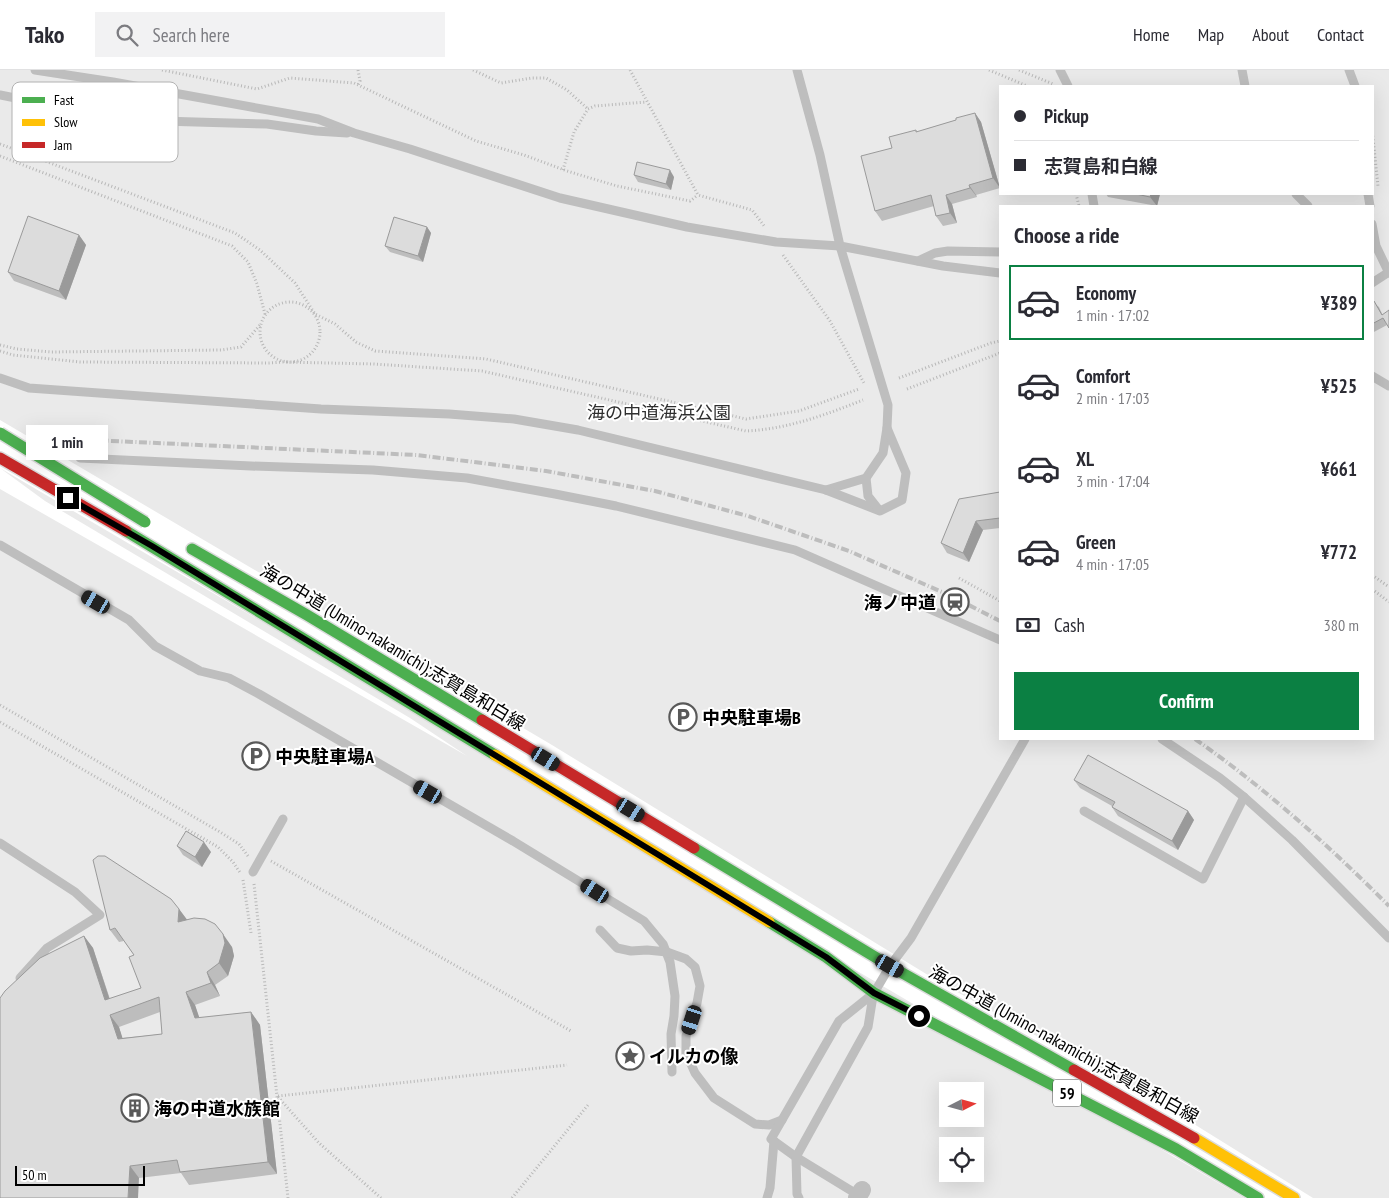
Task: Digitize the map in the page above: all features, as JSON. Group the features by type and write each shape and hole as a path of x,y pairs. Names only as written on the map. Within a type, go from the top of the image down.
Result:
{"main road":[{"path":"0,433 149,525"},
{"name":"59","path":"0,458 136,537 826,957 874,993 1176,1149 1258,1198"},
{"name":"海の中道 (Umino-nakamichi);志賀島和白線","path":"179,542 315,620 890,966 1188,1134 1294,1198"}],"lane":[{"path":"35,70 113,82"},
{"path":"797,70 820,155 840,246 888,405 883,454 866,478 826,490"},
{"path":"1060,70 1068,85"},
{"path":"1242,70 1245,85"},
{"path":"1349,70 1355,85"},
{"path":"178,93 318,118 354,133 410,149 560,198 687,227 776,242 840,246 918,262 999,273"},
{"path":"178,121 267,124 316,131 354,133"},
{"path":"1297,195 1307,205"},
{"path":"1374,235 1376,246 1389,273 1374,282"},
{"path":"918,262 935,253 948,251 999,252"},
{"path":"1374,377 1389,386"},
{"path":"0,378 29,388 321,410 449,414 514,419 578,430 826,490 880,510 902,500 906,473 887,428"},
{"path":"80,458 261,467 373,470 466,478 581,499 711,528 796,550 999,640"},
{"path":"866,478 868,496 880,510"},
{"path":"0,545 129,620 155,646 200,671 229,678 259,694 513,841 644,921 663,944 670,962 675,996 671,1034 672,1072"},
{"path":"800,1198 797,1194 796,1157 868,1027 874,993 890,966 911,938 1024,740"},
{"path":"1163,740 1220,778 1244,797 1292,840 1389,938"},
{"path":"1084,811 1203,879 1244,797"},
{"path":"253,872 283,819"},
{"path":"0,843 75,892 100,915 47,948 15,984"},
{"path":"600,930 617,948 631,951 667,952 686,959 696,967 700,986 698,1003 686,1036 686,1053 695,1072 714,1098 754,1124 769,1125 782,1120"},
{"path":"767,1198 770,1188 773,1140 782,1120 839,1021 874,993"},
{"path":"773,1140 796,1157 860,1195"}],"path":[{"path":"162,70 257,89 290,78 354,83 476,141 524,155 563,170 617,186 675,199 690,201 698,195"},
{"path":"358,70 360,82 358,85"},
{"path":"473,70 501,83 546,78 567,90 588,108"},
{"path":"630,70 698,195 752,210 830,321 864,383"},
{"path":"989,70 1025,85"},
{"path":"1019,70 1056,85"},
{"path":"563,170 574,132 588,108 646,102"},
{"path":"0,144 12,149"},
{"path":"0,156 12,161"},
{"path":"15,162 232,246 248,262 265,314"},
{"path":"0,351 23,356 80,362 269,363 298,362 311,355 319,343 321,328 315,314 295,283 260,250 235,233 48,162"},
{"path":"0,345 17,349 51,352 222,350 241,348 260,325 265,314 276,304 290,301 304,304 315,314 335,324 356,342 375,352 486,359 746,419 798,411 859,389"},
{"path":"260,325 260,337 264,348 272,357 283,362 374,364 482,371 746,431 762,430 802,422 863,400"},
{"path":"899,378 999,341"},
{"path":"906,389 999,353"},
{"path":"1374,576 1389,587"},
{"path":"959,578 999,600"},
{"path":"1374,591 1389,602"},
{"path":"0,706 239,844 245,850 250,859 253,872 288,1198"},
{"path":"0,722 218,847 233,862 242,876 251,933"},
{"path":"262,856 571,1031"},
{"path":"278,1096 567,1065"},
{"path":"278,1096 319,1143 381,1198"},
{"path":"512,1198 588,1105"}],"green space":[{"name":"海の中道海浜公園","path":"0,70 1389,70 1389,1198 1313,1198 1181,1116 941,983 552,745 0,420"},
{"path":"0,468 1244,1198 0,1198 0,489 467,756 410,718 45,501"}],"building":[{"path":"975,113 993,178 969,185 970,188 946,195 950,213 936,216 931,195 875,211 861,156 892,148 889,137 916,130 916,132"},
{"path":"637,162 670,170 666,184 634,175"},
{"path":"28,216 79,235 59,291 8,272"},
{"path":"394,217 427,227 418,256 385,246"},
{"path":"1374,301 1382,315 1389,310 1389,328 1383,318 1374,323"},
{"path":"999,492 999,518 976,521 963,553 941,543 959,499"},
{"path":"1088,755 1188,811 1172,841 1112,807 1115,802 1074,780"},
{"path":"186,831 204,842 195,857 177,846"},
{"name":"海の中道水族館","path":"98,856 105,856 171,899 179,909 178,922 194,918 205,919 215,924 223,934 225,943 219,963 207,972 211,983 186,992 195,1018 251,1012 268,1162 180,1172 177,1160 130,1166 128,1198 0,1198 0,998 40,958 84,936 105,1000 141,988 129,957 134,955 115,928 110,930 93,860","holes":["159,997 162,1034 118,1039 110,1015"]}],"railway":[{"path":"69,439 417,455 546,471 655,491 748,516 849,551 951,596 999,620"},
{"path":"1196,740 1271,797 1343,861 1389,906"}],"traffic: fast":[{"path":"0,433 145,522"},
{"path":"126,531 495,755"},
{"path":"192,549 307,615 482,720"},
{"path":"694,848 890,966 1074,1070"},
{"path":"769,922 826,957 874,993 1176,1149 1258,1198"}],"traffic: slow":[{"path":"495,755 769,922"},
{"path":"1194,1138 1294,1198"}],"traffic: jam":[{"path":"0,458 126,531"},
{"path":"482,720 694,848"},
{"path":"1074,1070 1194,1138"}],"place":[{"name":"海ノ中道","path":"955,602"},
{"name":"中央駐車場B","path":"683,717"},
{"name":"中央駐車場A","path":"256,756"},
{"name":"イルカの像","path":"630,1056"},
{"name":"海の中道水族館","path":"135,1108"}],"route":[{"path":"68,498 152,546 826,957 874,993 919,1016"}]}
